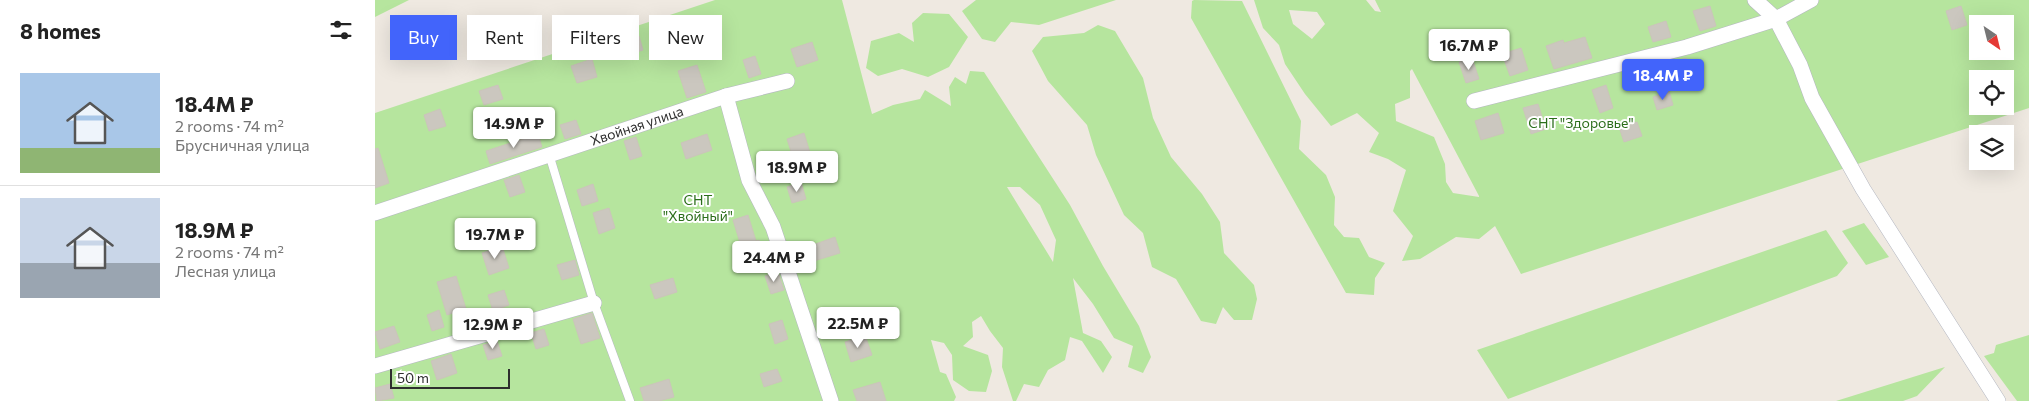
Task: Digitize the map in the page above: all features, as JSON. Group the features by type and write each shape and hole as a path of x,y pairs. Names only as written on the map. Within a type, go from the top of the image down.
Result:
{"street":[{"path":"1755,0 1776,19 1800,65 1812,98 1863,189 1998,401"},
{"path":"1474,102 1687,47 1776,19 1811,0"},
{"name":"Хвойная улица","path":"375,213 726,96 787,81"},
{"path":"726,96 749,180 773,227 831,401"},
{"path":"375,366 594,303"}],"lane":[{"path":"549,154 594,303 630,401"}],"green space":[{"path":"375,0 409,0 375,17"},
{"name":"СНТ \"Хвойный\"","path":"715,0 842,0 872,114 893,105 920,99 925,90 951,106 949,87 955,77 966,84 970,71 984,72 1070,205 1103,266 1139,326 1151,357 1143,373 1128,367 1133,346 1114,338 1093,304 1073,278 1083,333 1101,341 1112,357 1103,373 1082,341 1070,337 1065,360 1048,370 1039,387 1024,384 1016,401 1013,401 1002,367 1003,348 981,316 972,322 973,337 963,346 988,355 992,371 986,392 969,391 953,380 952,355 944,343 931,340 940,372 946,374 956,397 954,401 375,401 375,113 534,60 542,60 542,57 552,54 552,60 639,60 639,25 649,22 649,60 722,60 722,15 670,15","holes":["1007,187 1020,187 1040,205 1056,240 1053,262"]},
{"path":"976,0 1116,0 1039,25 1011,22 995,42 982,39 962,11"},
{"name":"СНТ \"Здоровье\"","path":"1254,0 1366,0 1375,11 1381,12 1375,0 2029,0 2029,108 2014,113 2014,70 1969,70 1969,115 2008,115 1977,125 1969,125 1969,128 1521,274 1495,226 1479,239 1456,237 1420,259 1402,261 1413,236 1393,211 1406,170 1388,159 1369,152 1379,133 1357,113 1331,126 1305,94 1285,64 1279,45 1263,28","holes":["1289,10 1317,12 1325,24 1312,39 1293,24","1412,69 1479,196 1479,197 1453,193 1446,182 1445,164 1434,137 1396,121 1395,104 1410,98 1410,71"]},
{"path":"1192,1 1242,1 1301,121 1299,149 1326,175 1335,197 1334,225 1344,237 1359,238 1369,257 1385,263 1375,278 1374,295 1346,293 1191,18"},
{"path":"923,13 949,14 968,37 949,67 928,77 902,69 878,76 866,68 871,41 899,33 914,42 912,23"},
{"path":"1098,25 1115,31 1143,78 1153,118 1171,157 1202,194 1220,222 1224,253 1254,285 1257,299 1252,320 1234,320 1223,307 1216,324 1201,321 1176,279 1152,267 1143,233 1124,215 1096,155 1087,125 1048,81 1032,51 1043,37 1084,33"},
{"path":"1864,223 1889,257 1866,265 1842,231"},
{"path":"1826,230 1848,263 1837,276 1508,399 1477,350"},
{"path":"2029,335 2029,401 2017,401 1984,356 1994,353 1996,345"},
{"path":"1945,367 1917,396 1903,401 1836,401"}],"building":[{"path":"1710,6 1716,26 1700,31 1693,11"},
{"path":"1961,6 1967,25 1952,30 1946,11"},
{"path":"1666,21 1671,37 1653,42 1648,27"},
{"path":"639,36 643,50 639,51"},
{"path":"1585,37 1592,58 1554,69 1546,46 1563,40 1564,43"},
{"path":"812,42 818,60 797,67 791,49"},
{"path":"1521,48 1528,70 1510,76 1502,54"},
{"path":"755,56 761,74 749,78 743,60"},
{"path":"1472,58 1479,79 1466,83 1459,62"},
{"path":"1686,58 1692,78 1677,83 1671,63"},
{"path":"592,60 597,77 577,83 571,66"},
{"path":"697,65 706,92 687,98 678,71"},
{"path":"498,85 503,99 484,105 479,91"},
{"path":"1606,85 1613,108 1600,113 1592,90"},
{"path":"1669,91 1673,105 1657,110 1653,97"},
{"path":"1538,104 1546,129 1531,134 1523,108"},
{"path":"440,109 446,126 429,131 424,115"},
{"path":"1498,113 1504,133 1481,140 1475,121"},
{"path":"576,120 581,134 565,139 560,125"},
{"path":"1637,122 1642,136 1624,142 1619,127"},
{"path":"804,133 811,156 794,161 787,139"},
{"path":"538,134 542,147 490,164 486,151"},
{"path":"707,134 712,150 686,159 681,143"},
{"path":"636,137 642,156 630,160 624,141"},
{"path":"378,148 389,183 375,188 375,149"},
{"path":"519,175 525,192 510,197 504,180"},
{"path":"801,182 806,199 792,203 787,187"},
{"path":"593,184 598,201 582,206 577,190"},
{"path":"609,208 615,228 599,234 593,213"},
{"path":"748,215 756,241 759,240 767,263 745,270 738,247 741,246 733,220"},
{"path":"835,237 840,253 814,261 810,246"},
{"path":"502,246 509,268 489,275 482,253"},
{"path":"575,260 579,275 562,280 557,265"},
{"path":"778,272 784,290 771,294 765,276"},
{"path":"456,276 466,309 447,315 437,282"},
{"path":"673,278 677,292 655,299 650,285"},
{"path":"504,290 509,305 493,311 488,295"},
{"path":"439,310 444,327 432,331 427,315"},
{"path":"592,313 600,338 581,344 573,319"},
{"path":"782,320 788,339 775,344 769,324"},
{"path":"394,326 400,342 380,349 375,332"},
{"path":"544,329 549,345 536,349 531,333"},
{"path":"865,335 872,355 851,362 845,342"},
{"path":"497,341 502,356 488,360 483,345"},
{"path":"451,354 457,373 437,380 431,361"},
{"path":"777,369 782,381 764,387 760,374"},
{"path":"669,379 674,397 659,401 644,401 640,388"},
{"path":"880,382 886,401 857,401 853,390"},
{"path":"390,384 394,398 377,401 375,388"}]}
